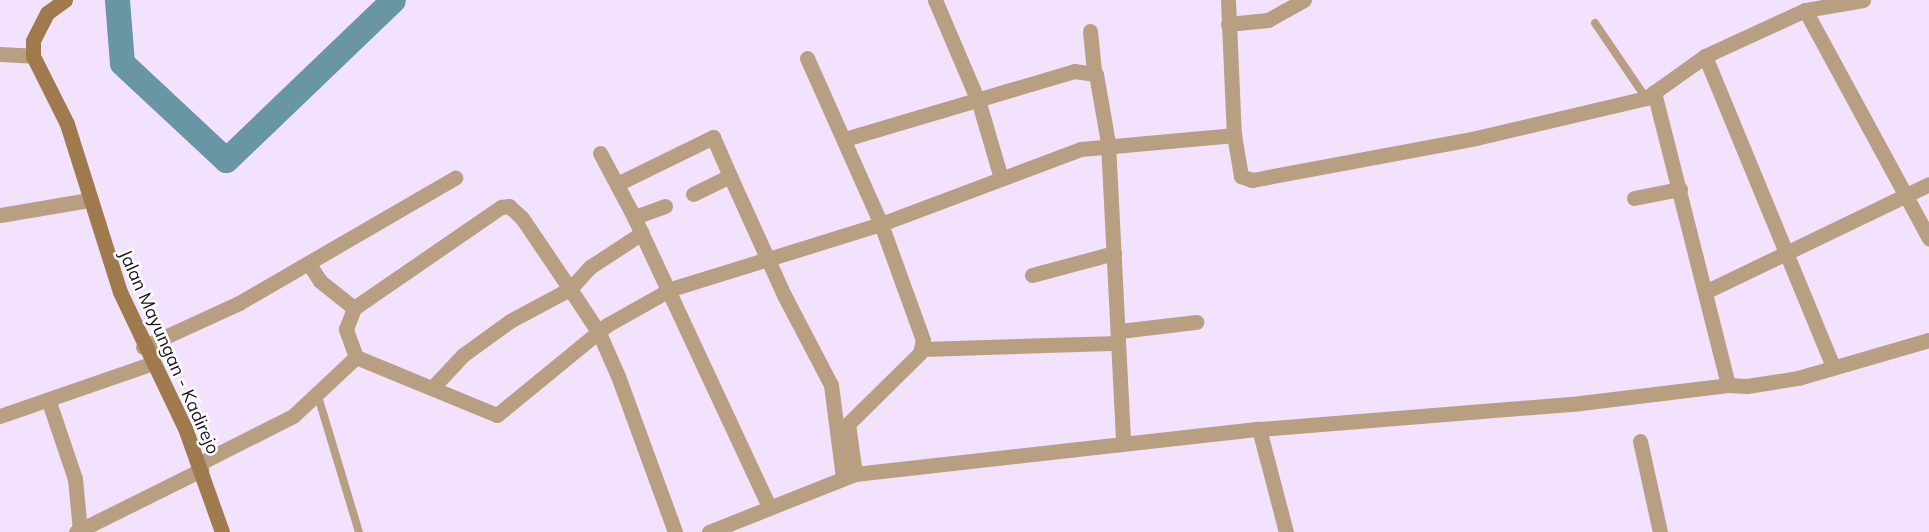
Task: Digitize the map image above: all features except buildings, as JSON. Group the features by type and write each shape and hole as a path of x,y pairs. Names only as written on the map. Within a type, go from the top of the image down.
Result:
{"main road":[{"path":"33,56 33,41 47,13 65,0"},
{"name":"Jalan Mayungan - Kadirejo","path":"33,56 67,124 102,248 150,364 201,467 222,532"}],"street":[{"path":"935,0 979,103 1001,178"},
{"path":"1228,0 1234,135 1241,176 1252,180 1476,138 1650,95 1705,56 1805,10 1863,0"},
{"path":"1228,24 1268,20 1304,0"},
{"path":"1805,10 1929,238"},
{"path":"1090,31 1094,71 1108,143 1123,443"},
{"path":"0,54 33,56"},
{"path":"1705,56 1789,252 1833,366"},
{"path":"807,58 845,139 881,224 920,328 923,349"},
{"path":"845,139 979,103 1074,71 1094,71"},
{"path":"1650,95 1680,189 1707,291 1728,384"},
{"path":"675,532 599,333 522,218 509,206 488,215 354,308 346,329 356,356 433,387 497,416 599,333 630,309 671,289 881,224 1001,178 1108,143 1234,135"},
{"path":"618,184 713,137 766,259 831,384 849,476"},
{"path":"600,153 618,184 671,289 769,507"},
{"path":"692,194 730,176"},
{"path":"143,347 309,264 455,178"},
{"path":"1707,291 1929,184"},
{"path":"1634,198 1680,189"},
{"path":"0,215 89,200"},
{"path":"634,217 665,206"},
{"path":"433,387 463,355 510,321 570,289 590,267 642,233"},
{"path":"1032,275 1114,253"},
{"path":"309,264 320,281 354,308"},
{"path":"849,476 848,424 923,349 1119,337 1196,322"},
{"path":"718,531 769,507 849,476 1123,443 1259,429 1580,403 1728,384 1779,382 1929,340"},
{"path":"49,402 75,479 78,531 201,467 293,416 356,356"},
{"path":"0,416 49,402 150,364"},
{"path":"1259,429 1286,532"},
{"path":"1640,441 1660,532"}],"lane":[{"path":"1595,23 1650,95"},
{"path":"317,393 359,532"}],"waterway":[{"path":"117,0 122,63 226,160 393,0"}]}
